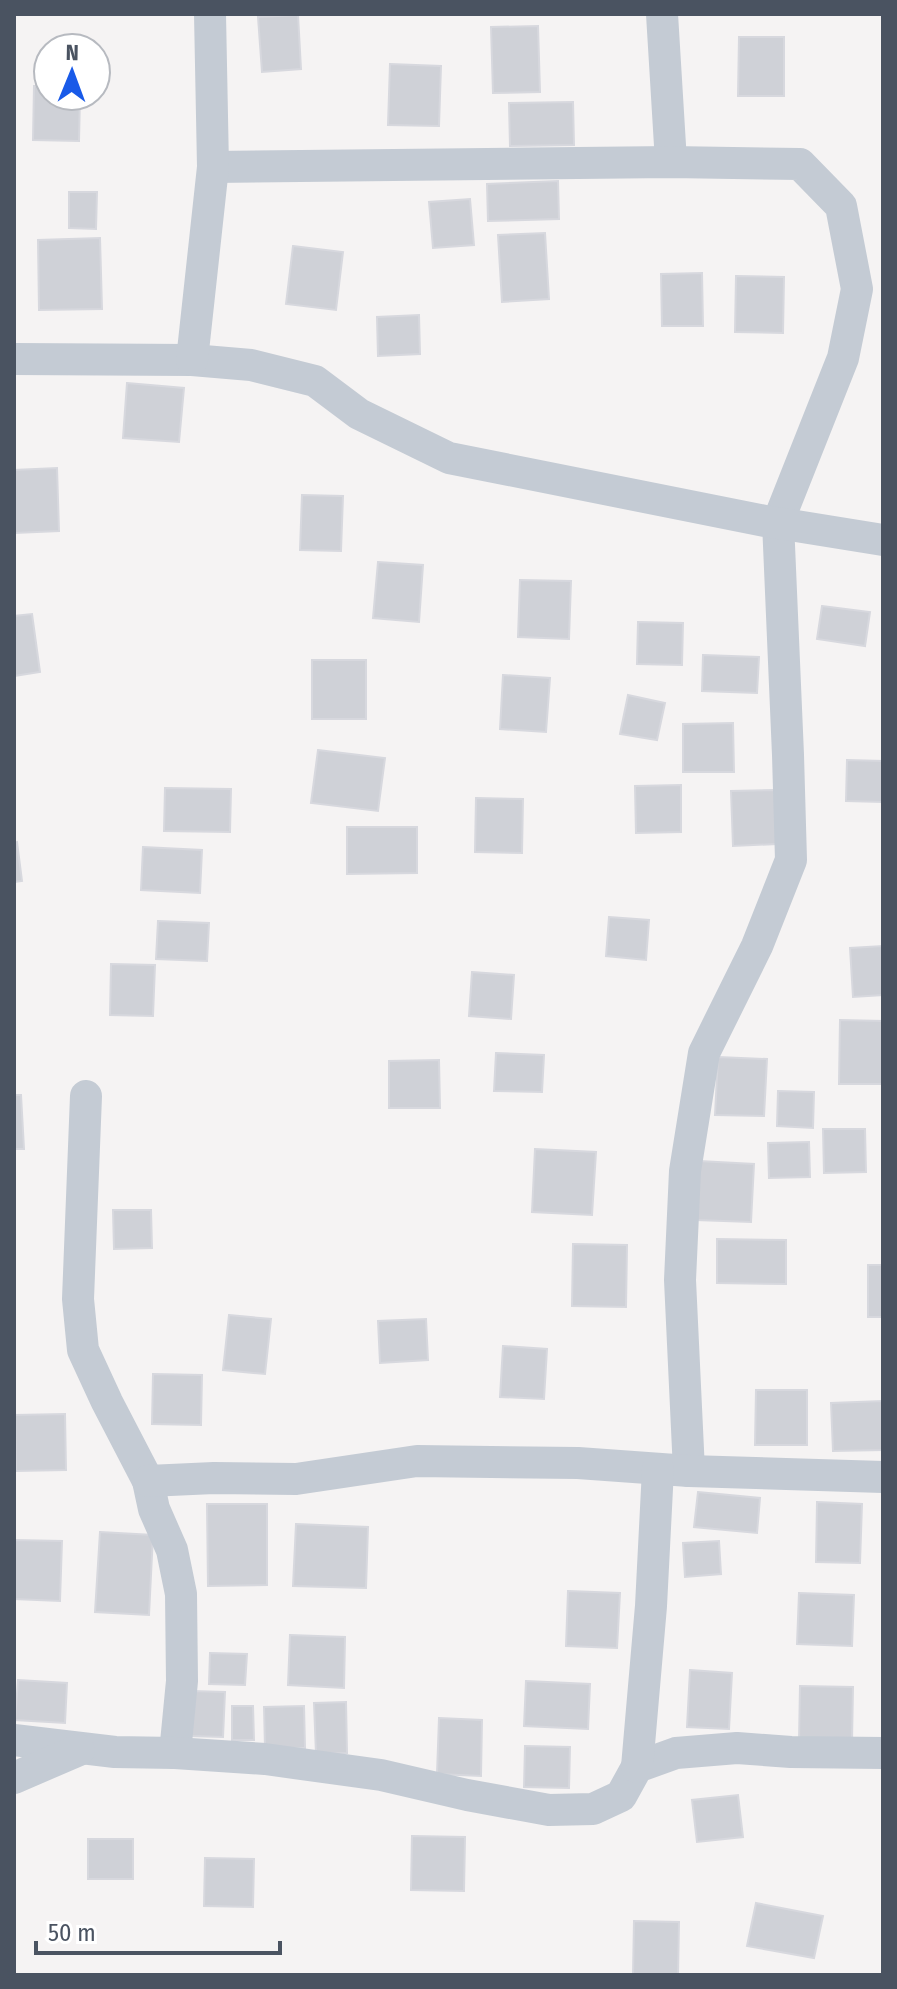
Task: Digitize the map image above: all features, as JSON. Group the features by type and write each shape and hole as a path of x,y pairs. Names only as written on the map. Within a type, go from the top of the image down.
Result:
{"street":[{"path":"192,360 213,167 210,14"},
{"path":"662,14 671,162"},
{"path":"14,1740 115,1752 265,1759 381,1775 549,1810 593,1809 621,1796 637,1767 651,1606 674,1470 685,1171 704,1053 757,946 791,860 778,522 843,358 857,289 841,206 800,164 671,162 213,167"},
{"path":"14,359 192,360 251,365 315,381 359,414 449,458 883,540"},
{"path":"86,1096 78,1299 83,1350 148,1481 154,1509 172,1550 181,1594 182,1681 175,1753"},
{"path":"148,1481 296,1479 417,1461 578,1463 674,1470 883,1477"},
{"path":"14,1778 82,1748"},
{"path":"637,1767 676,1753 737,1748 883,1753"}],"building":[{"path":"298,15 301,69 262,72 258,17"},
{"path":"538,26 540,92 493,93 491,27"},
{"path":"739,37 784,37 784,96 738,96"},
{"path":"390,64 441,66 439,126 388,125"},
{"path":"573,102 574,145 510,146 509,103"},
{"path":"34,112 80,112 79,141 33,140"},
{"path":"558,181 559,219 488,221 487,184"},
{"path":"69,192 97,192 96,229 69,228"},
{"path":"470,199 474,245 433,248 429,202"},
{"path":"545,233 549,299 502,302 498,235"},
{"path":"100,238 102,309 39,310 38,240"},
{"path":"293,246 343,252 336,310 286,304"},
{"path":"702,273 703,326 662,326 661,274"},
{"path":"736,276 784,277 783,333 735,332"},
{"path":"419,315 420,354 378,356 377,317"},
{"path":"127,383 184,388 179,442 123,438"},
{"path":"57,468 59,531 15,533 14,470"},
{"path":"302,495 343,496 341,551 300,550"},
{"path":"378,562 423,565 419,622 373,618"},
{"path":"520,580 571,581 569,639 518,637"},
{"path":"822,606 870,612 865,646 817,639"},
{"path":"32,614 40,672 14,676 14,616"},
{"path":"638,622 683,623 682,665 637,664"},
{"path":"703,655 759,657 757,693 702,691"},
{"path":"312,660 366,660 366,719 312,719"},
{"path":"503,675 550,678 546,732 500,729"},
{"path":"628,695 665,703 657,740 620,734"},
{"path":"733,723 734,772 683,772 683,724"},
{"path":"318,750 385,758 378,811 311,803"},
{"path":"847,760 883,761 883,802 846,801"},
{"path":"681,785 681,832 636,833 635,786"},
{"path":"165,788 231,789 230,832 164,831"},
{"path":"775,790 777,844 733,846 731,791"},
{"path":"476,798 523,799 522,853 475,852"},
{"path":"347,827 417,827 417,873 347,874"},
{"path":"17,842 22,881 14,882 14,843"},
{"path":"143,847 202,850 200,893 141,890"},
{"path":"609,917 649,920 646,960 606,956"},
{"path":"158,921 209,923 207,961 156,959"},
{"path":"883,946 883,995 853,997 850,948"},
{"path":"111,964 155,965 153,1016 110,1015"},
{"path":"472,972 514,975 511,1019 469,1016"},
{"path":"840,1020 883,1021 882,1084 839,1084"},
{"path":"496,1053 544,1055 542,1092 494,1091"},
{"path":"718,1057 767,1059 764,1116 715,1115"},
{"path":"439,1060 440,1108 389,1108 389,1061"},
{"path":"778,1091 814,1092 813,1128 777,1126"},
{"path":"14,1095 21,1095 24,1149 14,1149"},
{"path":"823,1129 865,1129 866,1172 824,1173"},
{"path":"809,1142 810,1177 769,1178 768,1143"},
{"path":"535,1149 596,1152 592,1215 532,1212"},
{"path":"699,1161 754,1164 751,1222 696,1220"},
{"path":"113,1210 151,1210 152,1248 114,1249"},
{"path":"717,1239 786,1240 786,1284 717,1283"},
{"path":"573,1244 627,1245 626,1307 572,1306"},
{"path":"868,1265 883,1265 883,1317 868,1317"},
{"path":"229,1315 271,1319 265,1374 223,1370"},
{"path":"426,1319 428,1360 380,1363 378,1321"},
{"path":"503,1346 547,1349 544,1399 500,1397"},
{"path":"153,1374 202,1375 201,1425 152,1424"},
{"path":"756,1390 807,1390 807,1445 755,1445"},
{"path":"883,1401 883,1450 833,1451 831,1403"},
{"path":"65,1414 66,1470 16,1471 15,1415"},
{"path":"698,1492 760,1498 757,1533 694,1527"},
{"path":"817,1502 862,1504 860,1563 816,1562"},
{"path":"207,1504 267,1504 267,1585 208,1586"},
{"path":"296,1524 368,1527 366,1588 293,1586"},
{"path":"100,1532 153,1535 149,1615 95,1612"},
{"path":"14,1540 62,1541 60,1601 14,1599"},
{"path":"719,1541 721,1574 685,1577 683,1543"},
{"path":"568,1591 620,1593 617,1648 566,1646"},
{"path":"799,1593 854,1595 852,1646 797,1644"},
{"path":"290,1635 345,1637 344,1688 288,1685"},
{"path":"210,1653 247,1654 245,1685 209,1684"},
{"path":"690,1670 732,1673 729,1729 687,1727"},
{"path":"18,1680 67,1683 65,1723 15,1720"},
{"path":"526,1681 590,1684 588,1729 524,1726"},
{"path":"800,1686 853,1687 852,1742 799,1742"},
{"path":"192,1691 225,1692 223,1737 190,1736"},
{"path":"346,1702 347,1753 316,1754 314,1703"},
{"path":"232,1706 253,1706 254,1740 232,1740"},
{"path":"304,1706 305,1748 265,1748 264,1707"},
{"path":"439,1718 482,1720 481,1776 437,1774"},
{"path":"525,1746 570,1747 569,1788 524,1787"},
{"path":"738,1795 743,1837 697,1842 692,1800"},
{"path":"412,1836 465,1837 464,1891 411,1890"},
{"path":"88,1839 133,1839 133,1879 88,1879"},
{"path":"205,1858 254,1859 253,1907 204,1906"},
{"path":"756,1903 823,1916 814,1958 747,1946"},
{"path":"634,1921 679,1922 678,1975 633,1975"}]}
